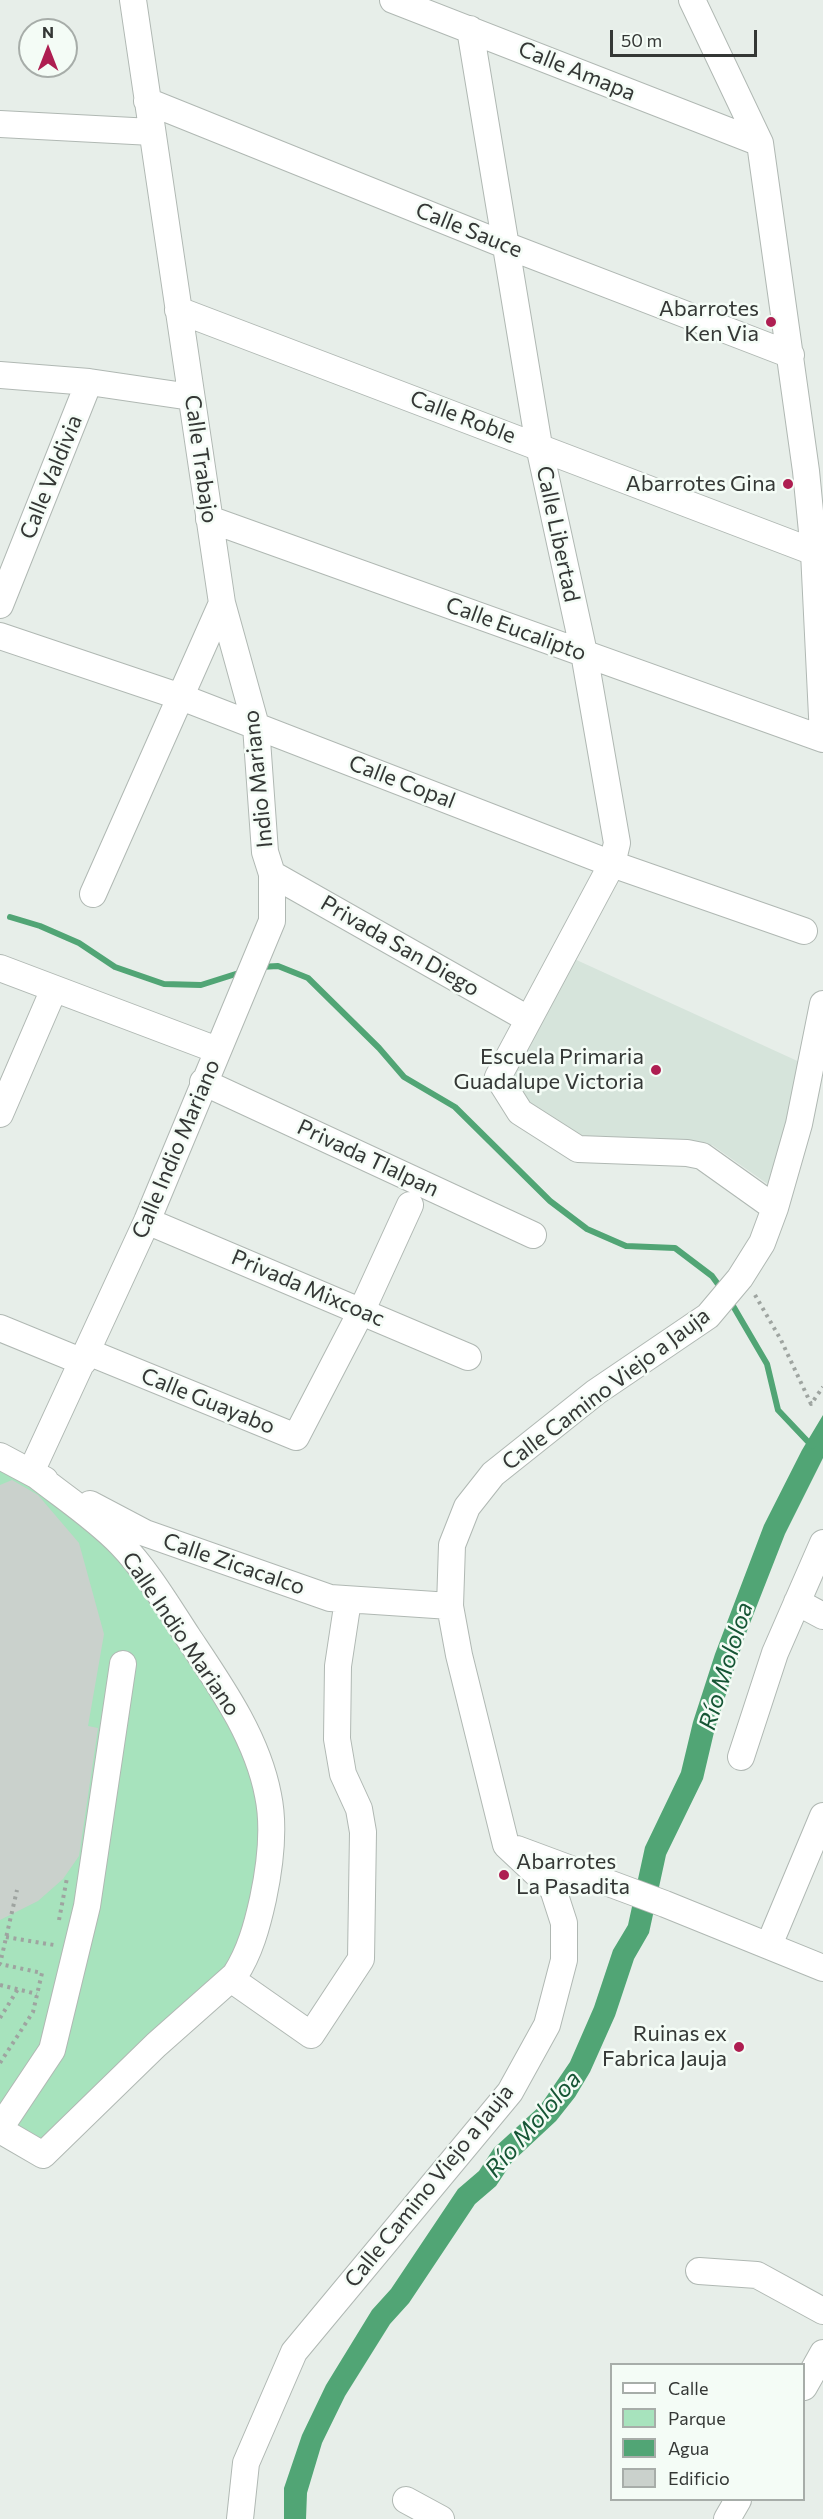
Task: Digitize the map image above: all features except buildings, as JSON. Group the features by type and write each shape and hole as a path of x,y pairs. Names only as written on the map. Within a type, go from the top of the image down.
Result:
{"street":[{"name":"Calle Trabajo","path":"133,0 222,603"},
{"name":"Calle Amapa","path":"393,0 470,28 760,143"},
{"path":"692,0 760,143 791,355 814,471 814,552 823,738"},
{"name":"Calle Libertad","path":"470,28 539,446 584,653 617,843 612,864 498,1077 520,1112 578,1149 687,1153 702,1156 775,1208"},
{"name":"Calle Sauce","path":"147,101 791,355"},
{"path":"0,124 152,132"},
{"name":"Calle Roble","path":"178,310 814,552"},
{"path":"0,375 90,382 191,397"},
{"name":"Calle Valdivia","path":"0,605 90,382"},
{"name":"Calle Eucalipto","path":"209,519 823,738"},
{"path":"93,894 222,603"},
{"name":"Indio Mariano","path":"222,603 256,726 265,852 272,874 272,921 260,955"},
{"name":"Calle Copal","path":"0,636 181,697 612,864 804,931"},
{"name":"Privada San Diego","path":"272,874 528,1019"},
{"name":"Calle Indio Mariano","path":"0,2129 43,2155 156,2045 231,1979 244,1962 256,1930 267,1879 271,1832 268,1795 254,1749 226,1695 156,1588 121,1544 33,1473 147,1221 203,1082 260,955"},
{"path":"0,968 217,1050"},
{"path":"0,1114 54,989"},
{"name":"Calle Camino Viejo a Jauja","path":"240,2519 246,2463 294,2352 510,2092 547,2025 564,1960 564,1923 553,1889 506,1845 459,1655 450,1606 452,1545 467,1507 493,1474 596,1392 708,1316 742,1275 762,1243 775,1208 799,1124 822,1019"},
{"name":"Privada Tlalpan","path":"203,1082 533,1235"},
{"path":"362,1310 410,1205"},
{"name":"Privada Mixcoac","path":"147,1221 362,1310 468,1357"},
{"name":"Calle Guayabo","path":"0,1328 86,1357 296,1437 362,1310"},
{"name":"Calle Zicacalco","path":"0,1456 145,1533 330,1598 450,1606"},
{"path":"741,1758 775,1653 823,1543"},
{"path":"231,1979 311,2035 361,1959 363,1832 359,1809 343,1774 337,1739 338,1666 348,1600"},
{"path":"797,1602 823,1616"},
{"path":"0,2129 52,2050 87,1906 123,1664"},
{"path":"769,1945 823,1816"},
{"path":"506,1845 665,1904 823,1968"},
{"path":"699,2271 758,2275 823,2311"},
{"path":"805,2385 823,2353"},
{"path":"406,2500 441,2519"},
{"path":"727,2519 737,2501"}],"path":[{"path":"742,1275 781,1340 811,1404 823,1387"},
{"path":"58,1924 67,1877"},
{"path":"0,2063 33,2012 42,1974 0,1964 17,1890"},
{"path":"6,1937 53,1947 56,1936"},
{"path":"0,1985 37,1994"},
{"path":"0,2018 18,1989"}],"shaded area":[{"name":"Escuela Primaria Guadalupe Victoria","path":"570,957 804,1064 769,1185 712,1145 573,1135 521,1100 507,1075"}],"green space":[{"path":"0,1456 156,1588 268,1795 244,1962 43,2155 0,2130"}],"water":[{"name":"Río Mololoa","path":"823,1415 823,1458 785,1534 745,1636 715,1728 703,1779 666,1855 649,1933 634,1959 615,2016 590,2072 575,2097 556,2121 512,2162 496,2186 475,2204 409,2303 390,2324 345,2396 322,2443 307,2493 306,2519 284,2519 284,2488 302,2435 326,2385 372,2310 391,2289 458,2189 479,2171 494,2148 540,2106 570,2062 594,2007 613,1950 628,1925 645,1847 681,1772 693,1722 715,1654 764,1525 802,1450"}],"waterway":[{"path":"10,917 40,926 79,943 115,967 164,984 201,985 242,972"},
{"path":"260,967 278,966 308,978 379,1048 404,1077 455,1107 550,1201 587,1229 626,1246 675,1248 712,1276 723,1291"},
{"path":"729,1299 767,1364 778,1410 812,1446"}],"place":[{"name":"Abarrotes Ken Via","path":"771,322"},
{"name":"Abarrotes Gina","path":"788,484"},
{"name":"Escuela Primaria Guadalupe Victoria","path":"656,1070"},
{"name":"Abarrotes La Pasadita","path":"504,1875"},
{"name":"Ruinas ex Fabrica Jauja","path":"739,2047"}]}
